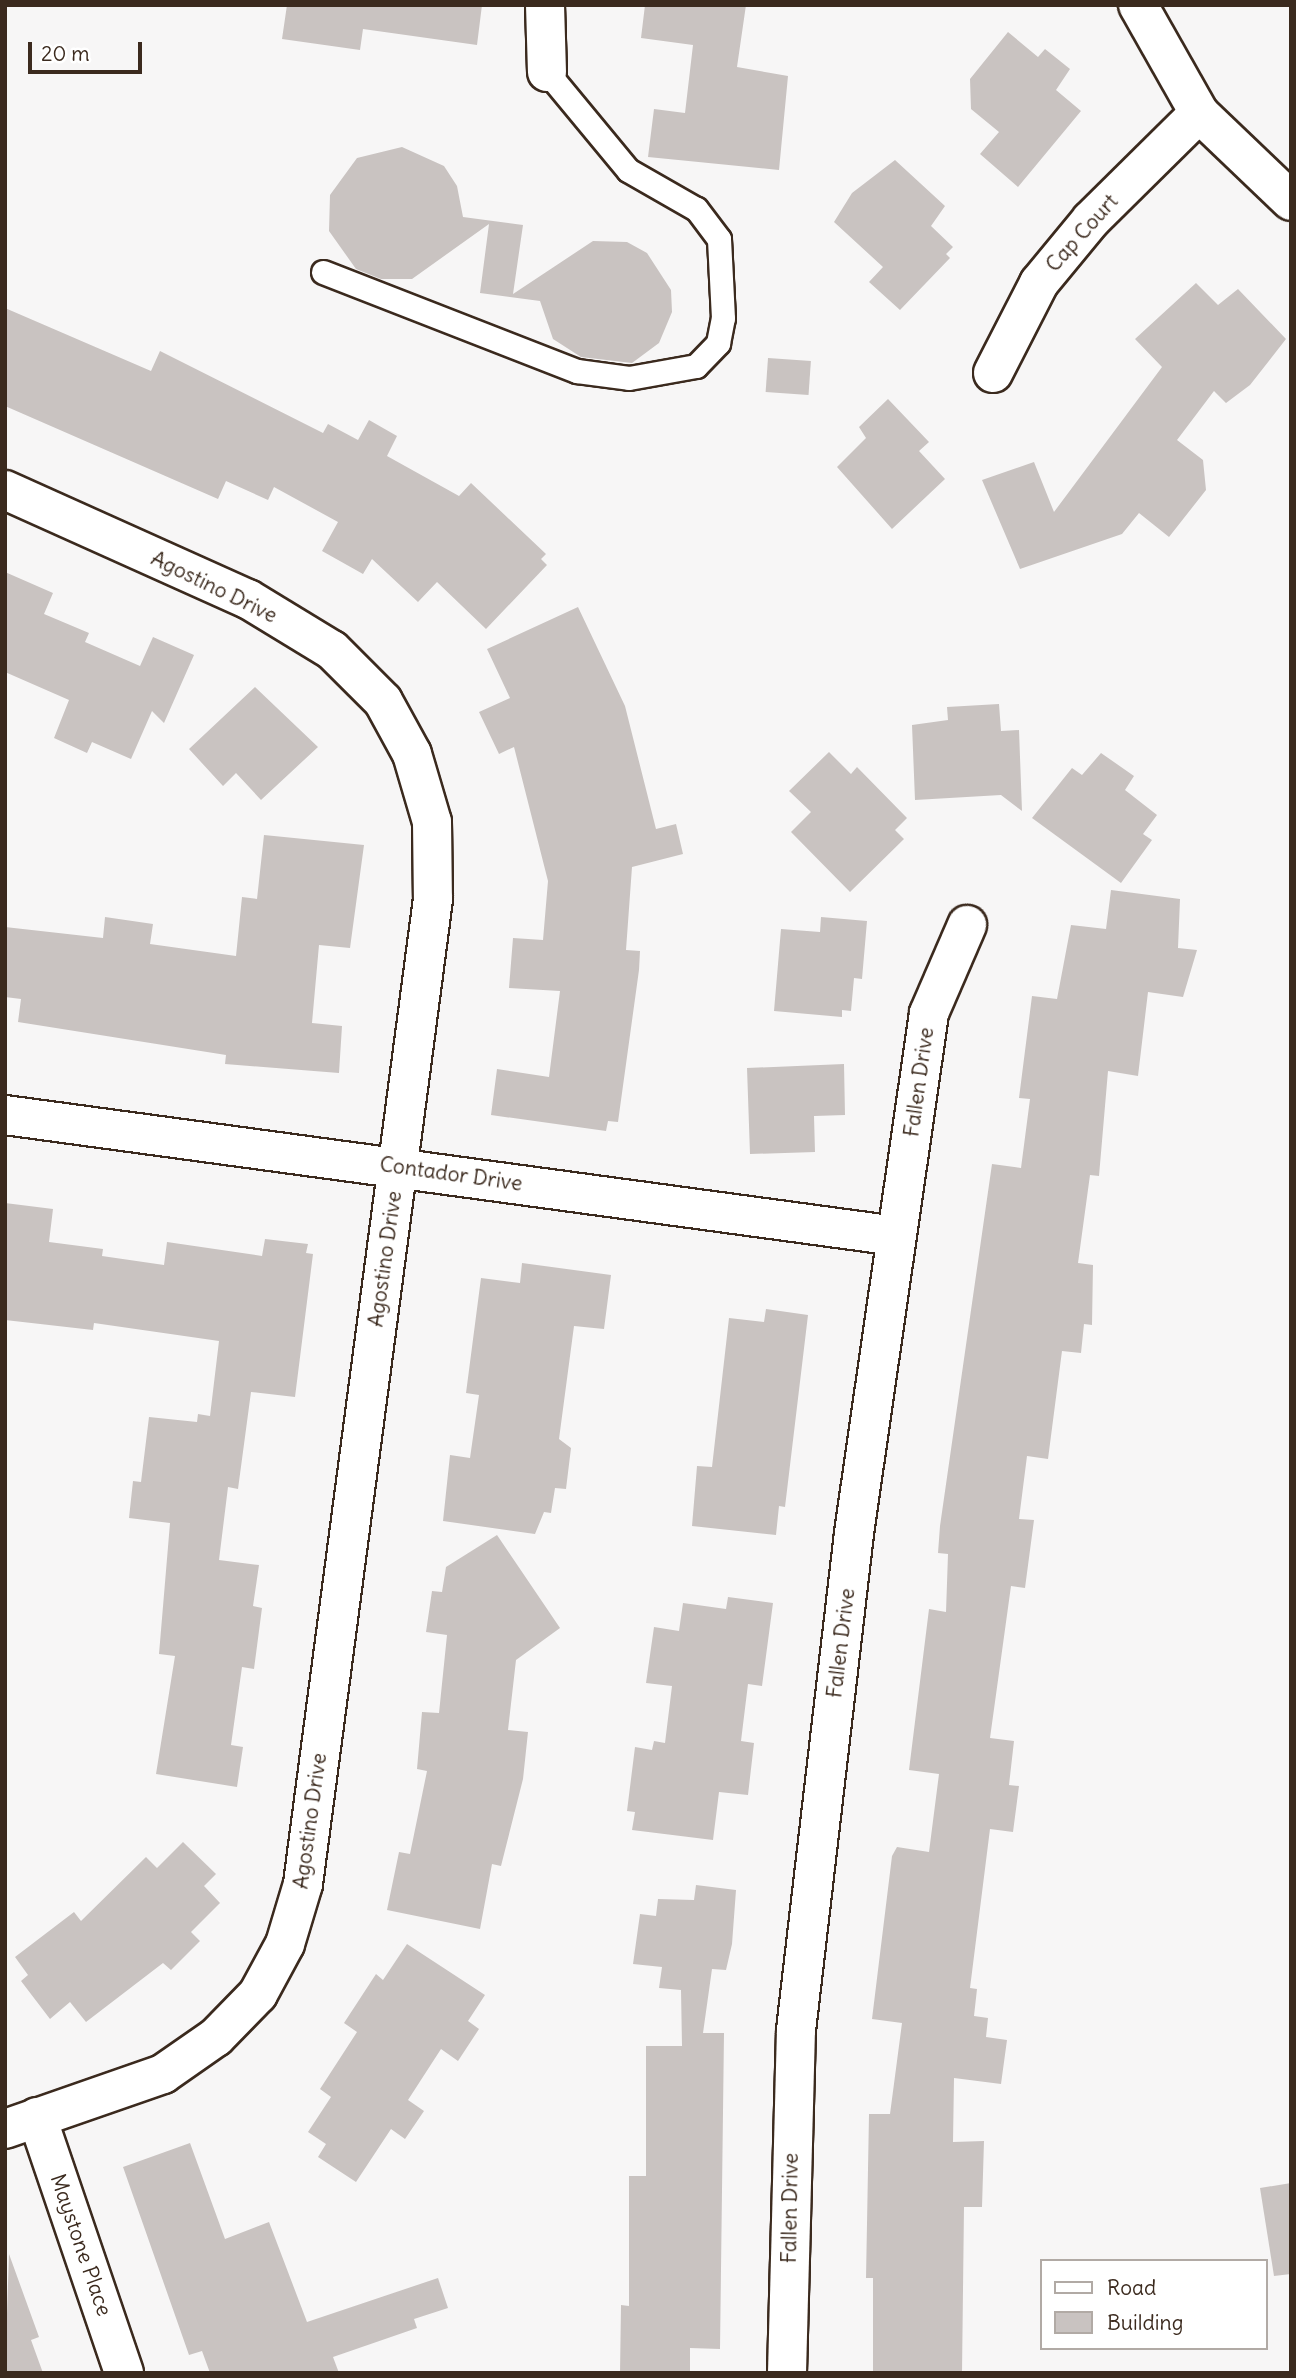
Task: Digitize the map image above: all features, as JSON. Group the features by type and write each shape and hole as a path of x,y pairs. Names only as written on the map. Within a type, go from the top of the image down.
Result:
{"street":[{"path":"545,5 547,72"},
{"path":"1138,5 1199,113 1291,201"},
{"name":"Cap Court","path":"993,373 1038,283 1091,220 1199,113"},
{"name":"Agostino Drive","path":"5,490 248,599 332,650 383,701 412,754 432,822 433,899 303,1884 285,1944 258,1994 216,2036 163,2074 21,2123"},
{"name":"Fallen Drive","path":"787,2373 796,2030 854,1533 929,1013 967,925"},
{"name":"Contador Drive","path":"5,1115 897,1236"},
{"name":"Maystone Place","path":"21,2123 124,2373"}],"lane":[{"path":"324,272 577,371 629,378 696,366 718,343 719,239 696,209 628,170 547,72"}],"building":[{"path":"287,5 482,5 477,45 363,29 360,50 282,39"},
{"path":"645,5 746,5 737,67 788,76 779,170 648,157 654,109 685,113 693,45 641,38"},
{"path":"1008,32 1038,57 1045,49 1070,69 1056,90 1081,111 1018,187 980,154 999,132 971,109 970,79"},
{"path":"402,147 444,166 457,186 463,217 523,225 513,294 593,241 627,242 647,253 671,290 672,312 659,343 632,363 581,357 553,339 540,301 480,293 489,224 412,279 381,279 356,269 329,231 330,195 357,158"},
{"path":"895,160 945,206 931,226 953,247 946,254 950,258 900,310 869,282 883,267 834,222 852,193"},
{"path":"1196,283 1218,305 1238,289 1286,339 1250,385 1226,403 1214,391 1177,440 1203,460 1206,490 1169,537 1139,513 1122,534 1020,569 982,480 1034,462 1054,512 1162,367 1135,339"},
{"path":"5,308 151,371 160,351 323,433 328,424 358,440 369,420 397,436 387,456 459,496 471,483 546,554 541,559 547,565 486,629 437,582 418,602 372,559 363,574 322,551 338,522 274,487 268,500 226,481 218,499 5,406"},
{"path":"768,358 811,361 809,395 766,392"},
{"path":"888,399 929,442 919,451 945,479 892,529 837,467 866,438 859,427"},
{"path":"5,572 53,593 44,614 89,633 85,642 140,666 153,637 194,655 164,723 152,711 131,759 92,742 87,753 54,738 69,700 5,672"},
{"path":"578,607 625,706 656,829 676,824 683,854 632,867 626,950 640,951 639,970 618,1122 608,1121 606,1131 491,1115 497,1069 549,1077 560,991 509,988 513,938 543,940 548,881 514,747 499,754 479,712 510,698 487,649"},
{"path":"255,687 318,747 261,800 236,773 223,786 189,749"},
{"path":"999,704 1001,731 1019,730 1022,811 1001,795 915,800 912,725 948,720 947,707"},
{"path":"829,752 851,774 857,767 907,818 895,830 904,839 850,892 791,832 811,812 789,791"},
{"path":"1101,753 1134,776 1125,790 1157,815 1143,834 1152,840 1121,883 1032,818 1072,768 1082,775"},
{"path":"264,835 364,845 350,948 319,945 312,1023 342,1026 339,1073 225,1064 226,1055 18,1022 21,999 5,997 5,927 103,938 105,917 153,924 150,944 236,956 242,897 257,899"},
{"path":"1111,890 1180,899 1178,948 1197,950 1183,997 1148,992 1138,1076 1108,1071 1099,1176 1090,1175 1078,1263 1093,1265 1092,1325 1084,1324 1081,1353 1062,1351 1048,1459 1027,1456 1019,1519 1034,1520 1025,1588 1011,1586 990,1738 1014,1741 1009,1785 1019,1786 1013,1832 990,1829 970,1988 977,1989 974,2016 988,2018 986,2037 1007,2040 1001,2084 954,2078 953,2142 984,2141 982,2207 964,2207 962,2373 873,2373 873,2278 866,2278 869,2114 890,2114 902,2023 872,2019 892,1856 897,1847 929,1852 939,1774 909,1770 929,1609 946,1612 948,1554 938,1553 940,1526 992,1164 1021,1168 1030,1099 1019,1098 1032,996 1057,999 1071,925 1106,929"},
{"path":"821,917 867,921 862,979 854,978 851,1011 842,1010 842,1017 774,1011 781,929 820,932"},
{"path":"844,1064 845,1115 814,1116 815,1152 750,1154 747,1068"},
{"path":"5,1203 53,1209 49,1242 103,1249 102,1256 164,1265 167,1242 262,1256 265,1239 308,1244 306,1253 313,1254 295,1397 251,1392 238,1489 228,1487 219,1560 259,1565 253,1606 262,1608 254,1669 242,1667 231,1745 243,1747 237,1787 156,1774 175,1656 159,1654 170,1523 129,1518 133,1481 141,1482 149,1417 197,1422 198,1414 210,1416 219,1341 94,1323 93,1330 5,1320"},
{"path":"522,1263 611,1275 604,1329 574,1326 559,1439 571,1448 566,1489 555,1488 551,1513 544,1512 535,1534 443,1521 450,1455 470,1458 479,1395 466,1393 481,1278 520,1283"},
{"path":"766,1309 808,1315 785,1507 779,1506 776,1535 692,1526 697,1466 712,1467 729,1318 764,1322"},
{"path":"497,1535 560,1628 516,1660 508,1730 528,1732 523,1779 501,1866 492,1864 480,1929 387,1910 399,1852 410,1854 427,1771 417,1769 422,1712 439,1713 447,1635 426,1632 432,1591 442,1592 446,1567"},
{"path":"728,1597 773,1603 762,1686 748,1684 741,1741 754,1743 748,1795 719,1792 713,1840 632,1830 635,1812 627,1811 635,1747 652,1750 654,1741 665,1743 672,1686 646,1683 654,1627 679,1631 683,1603 726,1609"},
{"path":"183,1842 216,1874 204,1886 220,1903 191,1932 200,1941 171,1970 163,1963 86,2022 70,2002 50,2019 21,1981 28,1975 15,1957 74,1912 81,1921 146,1857 157,1868"},
{"path":"696,1885 736,1890 732,1944 726,1970 712,1969 703,2033 724,2033 720,2349 690,2348 690,2373 620,2373 621,2305 629,2306 629,2176 646,2176 646,2046 682,2046 681,1990 659,1988 662,1967 633,1964 640,1914 656,1916 658,1899 694,1900"},
{"path":"407,1944 485,1995 468,2021 479,2029 458,2061 441,2049 408,2100 424,2111 405,2139 391,2129 356,2182 318,2157 326,2144 308,2132 331,2097 320,2089 357,2032 344,2023 376,1974 383,1980"},
{"path":"190,2143 225,2239 269,2222 307,2322 438,2278 448,2308 414,2319 417,2328 333,2357 339,2373 210,2373 202,2351 189,2355 123,2167"},
{"path":"1291,2183 1291,2274 1274,2276 1260,2188"},
{"path":"9,2254 39,2337 31,2340 43,2373 5,2373"}]}
